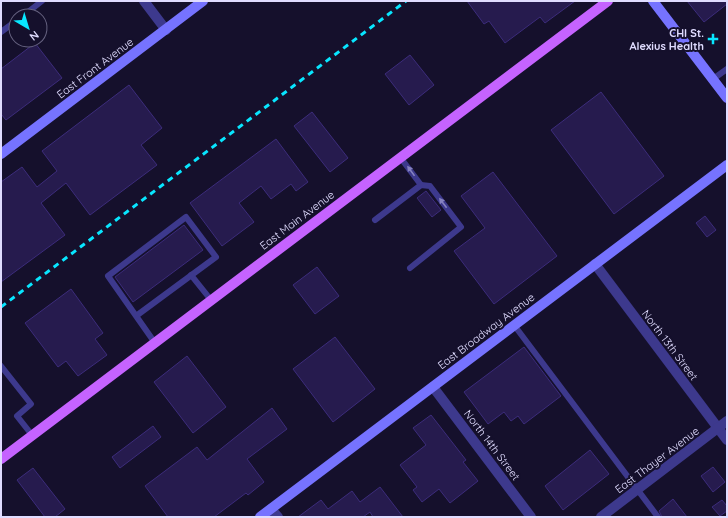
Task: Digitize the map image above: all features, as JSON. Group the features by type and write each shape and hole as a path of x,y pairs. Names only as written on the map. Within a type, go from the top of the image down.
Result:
{"main road":[{"name":"East Main Avenue","path":"1,459 608,1"}],"street":[{"path":"144,1 166,30"},
{"name":"East Front Avenue","path":"2,152 203,1"},
{"path":"653,1 727,98"},
{"name":"East Broadway Avenue","path":"260,517 727,165"},
{"name":"North 13th Street","path":"595,264 727,440"},
{"name":"North 14th Street","path":"433,387 531,517"},
{"name":"East Thayer Avenue","path":"601,517 727,421"},
{"path":"271,509 278,517"}],"lane":[{"path":"33,8 42,1"},
{"path":"713,79 727,68"},
{"path":"400,157 421,185"},
{"path":"375,220 421,185 430,186 461,227 410,268"},
{"path":"136,316 216,256 186,217 108,276 136,316 155,343"},
{"path":"191,275 211,300"},
{"path":"514,325 658,517"},
{"path":"1,366 31,404 17,416 32,435"}],"building":[{"path":"467,1 575,1 545,23 540,17 505,43 489,21 484,24"},
{"path":"687,1 727,1 727,4 704,22"},
{"path":"28,48 39,48 62,78 6,120 1,114 1,69"},
{"path":"410,55 434,85 409,105 385,74"},
{"path":"129,85 162,128 141,145 157,165 90,215 66,183 41,203 65,235 1,282 1,182 22,167 37,187 57,171 42,151"},
{"path":"601,92 664,176 614,214 551,130"},
{"path":"312,112 348,158 330,172 294,126"},
{"path":"276,139 308,182 296,191 291,184 271,199 261,186 239,203 254,222 222,246 190,203"},
{"path":"493,172 557,256 494,304 454,251 485,228 461,196"},
{"path":"426,191 441,210 432,217 417,198"},
{"path":"705,216 716,230 707,237 696,223"},
{"path":"184,225 203,250 133,302 115,277"},
{"path":"317,267 339,296 315,314 293,285"},
{"path":"71,289 103,333 95,339 107,355 78,376 66,361 58,367 25,323"},
{"path":"335,337 375,389 333,422 293,369"},
{"path":"524,347 561,396 524,424 518,416 511,421 504,412 488,424 464,392"},
{"path":"187,356 226,407 193,433 154,382"},
{"path":"272,408 287,429 247,459 264,482 248,495 246,493 214,517 168,517 145,486 197,447 207,460"},
{"path":"431,415 466,460 463,462 478,481 450,503 439,489 422,502 413,490 417,487 400,465 426,445 413,428"},
{"path":"153,426 161,437 120,468 112,457"},
{"path":"590,450 609,474 563,510 545,486"},
{"path":"713,467 725,482 713,492 701,476"},
{"path":"33,468 65,509 55,517 45,517 17,480"},
{"path":"380,487 403,517 373,517 370,512 363,517 298,517 321,500 328,509 352,491 360,502"},
{"path":"673,499 687,517 662,517 659,511"},
{"path":"722,500 727,506 727,511 720,516 712,507"}],"railway":[{"path":"1,307 406,1"}],"place":[{"name":"CHI St. Alexius Health","path":"713,39"}]}
